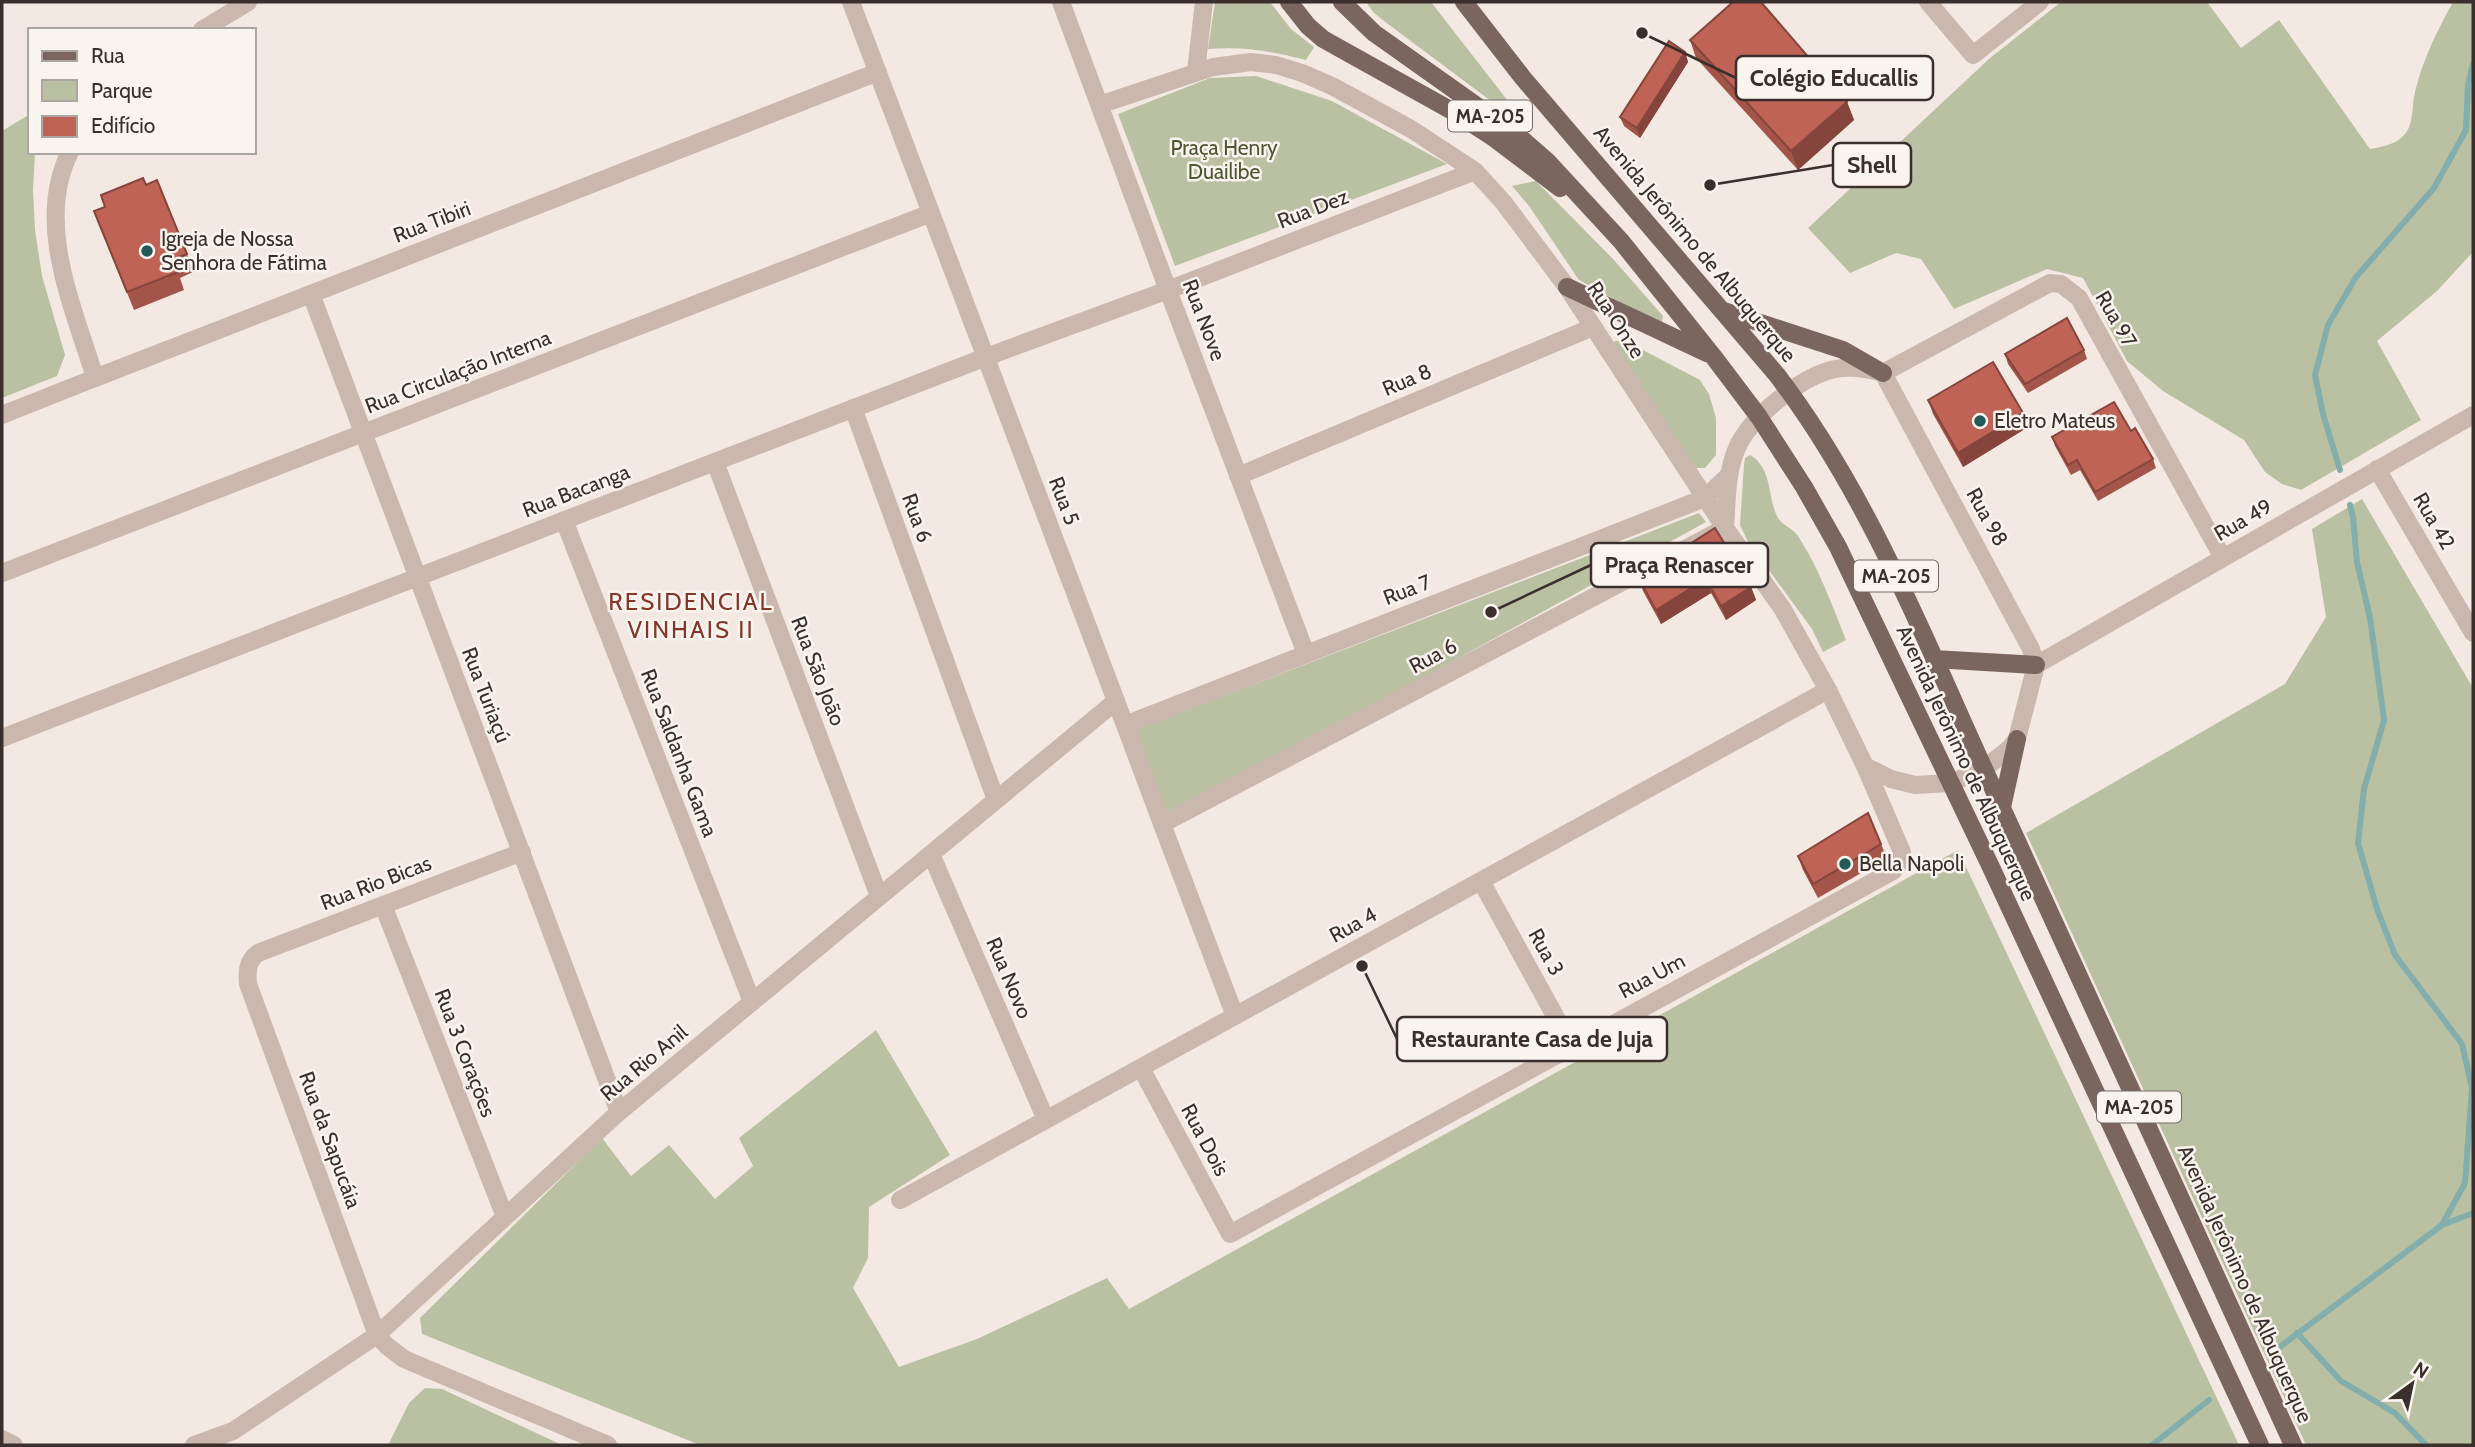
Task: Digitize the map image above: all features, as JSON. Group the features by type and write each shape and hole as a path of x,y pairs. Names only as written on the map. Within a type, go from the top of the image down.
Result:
{"main road":[{"path":"1289,2 1308,26 1323,39 1403,82 1494,138 1558,186 1621,241"},
{"name":"Avenida Jerônimo de Albuquerque","path":"1464,2 1523,78 1791,392 1848,483 1934,659 2293,1445"},
{"name":"Avenida Jerônimo de Albuquerque","path":"1344,3 1374,33 1532,147 1621,241 1759,417 1838,547 2260,1445"},
{"path":"1567,287 1713,356"},
{"path":"1724,311 1843,350 1883,373"},
{"path":"1934,659 2035,665"},
{"path":"2002,807 2017,739"}],"street":[{"path":"205,28 248,2"},
{"name":"Rua 5","path":"851,2 1235,1016"},
{"name":"Rua Nove","path":"1061,2 1306,654"},
{"path":"1196,71 1204,2"},
{"path":"1477,2 1483,26"},
{"path":"1928,2 1973,55 2040,2"},
{"name":"Rua Onze","path":"1099,105 1196,71 1232,63 1276,65 1332,86 1410,129 1475,171 1504,203 1567,287 1725,527 1782,608 1828,690 1902,852"},
{"name":"Rua Tibiri","path":"2,415 878,72"},
{"path":"69,154 58,188 55,213 57,239 64,277 95,378"},
{"name":"Rua Dez","path":"1168,290 1475,171"},
{"name":"Rua Circulação Interna","path":"2,573 931,214"},
{"name":"Rua 97","path":"1883,373 2050,283 2061,284 2079,298 2223,558"},
{"name":"Rua Bacanga","path":"2,738 853,408 1168,290"},
{"name":"Rua Turiaçú","path":"311,294 619,1112"},
{"name":"Rua 8","path":"1238,475 1592,327"},
{"path":"1725,527 1729,475 1737,447 1759,417 1791,392 1824,372 1859,368 1883,373"},
{"name":"Rua 98","path":"1883,373 2024,634 2035,665"},
{"name":"Rua 6","path":"853,408 996,800"},
{"name":"Rua 49","path":"2035,665 2473,415"},
{"name":"Rua São João","path":"715,462 879,896"},
{"name":"Rua 42","path":"2377,469 2473,633"},
{"path":"1706,498 1729,475"},
{"name":"Rua 7","path":"1125,724 1706,498"},
{"name":"Rua Saldanha Gama","path":"564,520 752,1002"},
{"name":"Rua 6","path":"1162,824 1725,527"},
{"path":"1865,766 1903,784 1930,785 1950,783 1984,769 2000,758 2017,739 2035,665"},
{"name":"Rua 4","path":"900,1200 1828,690"},
{"name":"Rua Rio Anil","path":"194,1445 233,1431 377,1335 619,1112 1116,701"},
{"name":"Rua Rio Bicas","path":"251,961 258,953 522,852"},
{"name":"Rua Um","path":"1230,1234 1893,871 1902,859 1902,852"},
{"name":"Rua Novo","path":"931,854 1046,1120"},
{"name":"Rua 3","path":"1481,881 1571,1045"},
{"name":"Rua 3 Corações","path":"383,905 505,1217"},
{"name":"Rua da Sapucáia","path":"251,961 248,967 248,984 377,1335"},
{"name":"Rua Dois","path":"1140,1068 1230,1234"},
{"path":"377,1335 404,1359 608,1445"},
{"path":"2,1439 14,1445"}],"green space":[{"path":"1215,2 1270,2 1291,29 1314,47 1306,60 1257,50 1208,49"},
{"path":"1366,2 1431,2 1522,119 1515,119 1388,24 1374,13"},
{"path":"2061,2 2207,2 2241,48 2279,20 2370,149 2394,142 2405,134 2411,123 2415,92 2422,68 2441,24 2453,2 2473,2 2473,252 2437,291 2377,341 2421,420 2301,490 2282,484 2265,472 2244,440 2163,391 2127,361 2083,278 2047,269 1954,309 1921,259 1896,253 1850,273 1808,228 1990,58"},
{"name":"Praça Henry Duailibe","path":"1256,76 1332,101 1447,164 1175,266 1118,114 1210,78"},
{"path":"28,115 28,154 35,154 35,230 42,276 65,355 57,376 2,398 2,131"},
{"path":"1536,181 1614,260 1663,316 1662,322 1579,280 1529,206 1512,186"},
{"path":"1624,340 1700,380 1709,394 1716,418 1716,455 1705,468 1695,468 1614,344 1615,341"},
{"path":"1750,455 1763,468 1778,518 1796,533 1806,548 1846,640 1823,652 1812,629 1747,540 1740,525 1745,458"},
{"path":"2362,499 2473,688 2473,1445 2306,1445 2026,833 2285,684 2326,617 2312,529"},
{"path":"1699,513 1706,522 1169,817 1132,731"},
{"path":"1958,850 2239,1445 700,1445 422,1334 420,1318 602,1138 631,1176 669,1145 715,1199 753,1166 739,1138 876,1030 950,1155 869,1207 868,1258 853,1288 899,1367 977,1339 1107,1278 1129,1309"},
{"path":"425,1388 442,1389 562,1445 388,1445 409,1403"}],"building":[{"path":"1733,2 1761,2 1847,102 1791,151 1690,40"},
{"path":"1669,41 1685,52 1637,128 1620,117"},
{"name":"Igreja de Nossa Senhora de Fátima","path":"143,178 146,185 157,180 187,254 173,259 178,272 127,292 94,211 105,207 101,195"},
{"path":"2067,318 2084,350 2025,384 2005,354"},
{"name":"Eletro Mateus","path":"1993,362 2023,413 1958,453 1928,400"},
{"path":"2114,402 2131,431 2135,428 2153,459 2095,492 2077,460 2068,465 2052,437"},
{"path":"1715,528 1751,587 1721,606 1706,579 1656,610 1638,577"},
{"path":"1868,813 1881,844 1813,884 1798,856"}],"waterway":[{"path":"2340,470 2323,414 2315,375 2328,325 2356,277 2434,188 2466,130 2468,84 2473,64"},
{"path":"2350,505 2357,562 2370,618 2384,720 2364,789 2358,843 2377,909 2395,955 2462,1044 2472,1088 2465,1183 2442,1225"},
{"path":"2277,1349 2442,1225 2473,1213"},
{"path":"2297,1333 2341,1381 2395,1413 2426,1445"},
{"path":"2152,1445 2209,1400"}],"place":[{"name":"Colégio Educallis","path":"1642,33"},
{"name":"Shell","path":"1710,185"},
{"name":"Igreja de Nossa Senhora de Fátima","path":"147,251"},
{"name":"Eletro Mateus","path":"1980,421"},
{"name":"Praça Renascer","path":"1491,612"},
{"name":"Bella Napoli","path":"1845,864"},
{"name":"Restaurante Casa de Juja","path":"1362,966"}],"district":[{"name":"RESIDENCIAL VINHAIS II","path":"691,616"}]}
